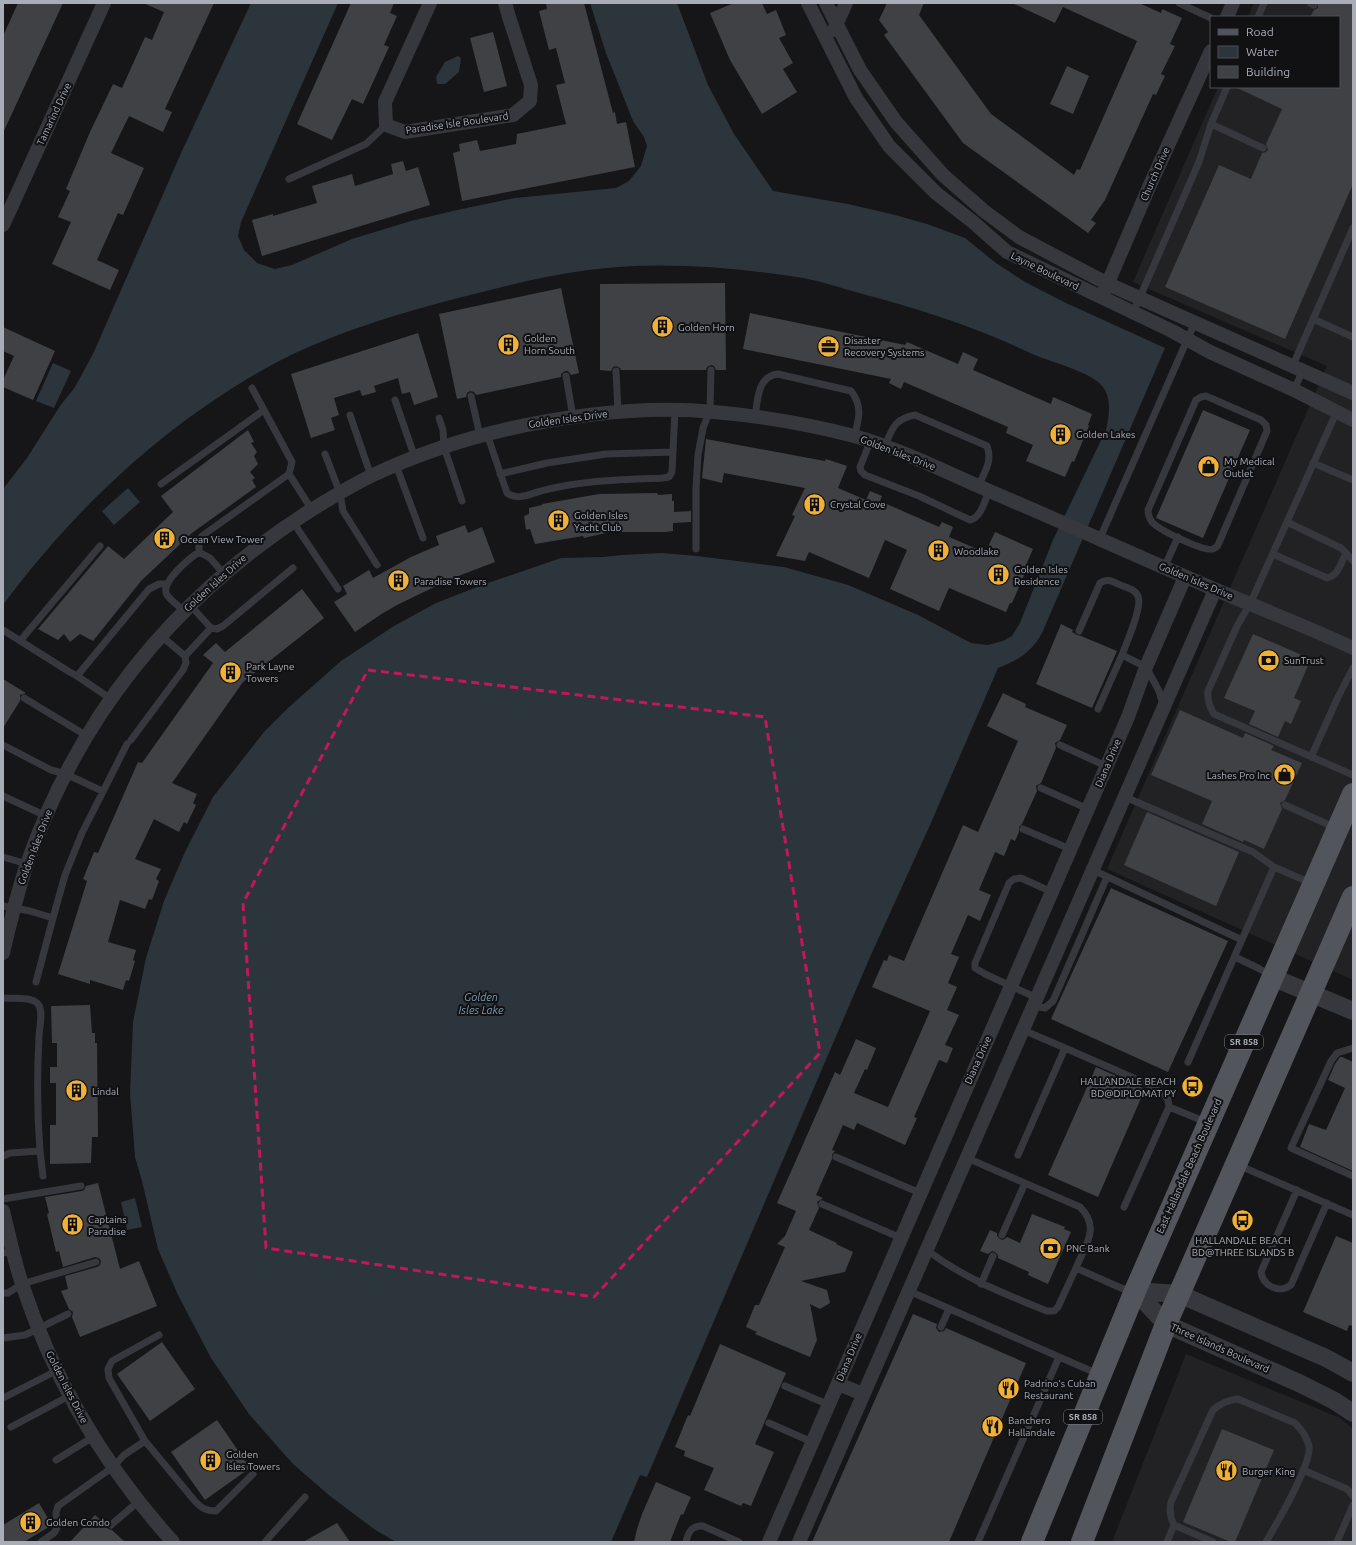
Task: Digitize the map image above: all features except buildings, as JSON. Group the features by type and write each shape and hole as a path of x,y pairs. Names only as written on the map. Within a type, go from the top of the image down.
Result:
{"main road":[{"name":"East Hallandale Beach Boulevard","path":"1032,1542 1135,1291 1353,794"},
{"path":"1082,1542 1166,1324 1353,897"}],"street":[{"name":"Tamarind Drive","path":"3,225 104,3"},
{"path":"386,125 385,102 430,3"},
{"name":"Paradise Isle Boulevard","path":"386,125 405,132 513,115 530,101 531,85 508,17 505,3"},
{"name":"Layne Boulevard","path":"808,3 856,98 889,146 936,193 973,222 1007,252 1172,331 1210,352 1294,390 1353,420"},
{"name":"Layne Boulevard","path":"826,3 860,70 896,122 943,175 984,211 1019,237 1108,284 1353,393"},
{"path":"827,42 846,3"},
{"path":"1227,16 1233,3"},
{"name":"Church Drive","path":"1101,298 1149,187 1210,54"},
{"path":"973,222 984,211"},
{"name":"Golden Isles Drive","path":"3,953 8,907 46,816 66,774 87,736 111,699 160,635 224,574 273,535 340,493 370,476 444,447 527,424 618,412 675,410 710,411 755,416 854,436 912,456 983,489 1095,536 1164,568 1353,648"},
{"name":"Diana Drive","path":"769,1542 1128,717 1146,667 1185,577"},
{"path":"799,1542 1215,590"},
{"path":"1272,977 1311,992 1353,1011"},
{"name":"Golden Isles Drive","path":"3,1211 8,1253 22,1284 38,1329 56,1371 93,1437 113,1467 173,1542"},
{"path":"1135,1291 1179,1294 1326,1358 1353,1373"},
{"name":"Three Islands Boulevard","path":"1135,1291 1166,1324 1301,1384 1353,1413"},
{"path":"838,1384 863,1394"}],"lane":[{"path":"1179,3 1210,18"},
{"path":"1258,16 1264,3"},
{"path":"1133,313 1199,162 1211,124 1227,88"},
{"path":"1211,124 1263,148"},
{"path":"289,179 366,144 386,125"},
{"path":"1294,390 1298,368 1313,319 1353,228"},
{"path":"1313,319 1353,337"},
{"path":"1095,536 1195,322"},
{"path":"616,370 618,412"},
{"path":"696,549 696,488 698,455 703,428 710,411 711,370"},
{"path":"755,416 759,390 766,379 772,375 778,374 851,391 856,397 859,406 859,417 854,436"},
{"path":"566,376 573,417"},
{"path":"252,388 292,462 290,474 312,510"},
{"path":"471,396 484,435 507,493 512,497 604,480 669,477 672,472 675,410"},
{"path":"1206,396 1261,420 1266,425 1267,431 1218,545 1213,549 1205,549 1178,538 1165,532 1152,521 1148,510 1196,400 1206,396"},
{"path":"395,400 415,458"},
{"path":"160,484 264,410"},
{"path":"1337,411 1250,604 1236,626 1208,691 1207,699 1209,707 1214,714 1353,775"},
{"path":"350,415 370,476"},
{"path":"870,442 860,467 861,471 865,475 919,496 970,520 978,516 989,463 990,454 987,446 915,415 905,417 897,422 885,446"},
{"path":"439,418 443,430 444,447 462,501"},
{"path":"500,474 547,463 606,454 673,452"},
{"path":"325,454 340,493 343,511 377,565"},
{"path":"1314,463 1353,480"},
{"path":"396,465 423,538"},
{"path":"290,474 202,536 199,543 199,552 170,578 166,584 165,590 167,595 187,608 211,628 217,629 223,626 292,568"},
{"path":"293,522 338,590"},
{"path":"1287,522 1341,548 1353,561"},
{"path":"1164,568 1178,538"},
{"path":"20,641 100,546"},
{"path":"199,552 210,558 224,574"},
{"path":"1273,554 1327,578 1333,577 1337,573 1346,553"},
{"path":"1079,631 1100,582 1110,580 1134,590 1138,594 1140,600 1138,610 1122,655 1098,709"},
{"path":"77,676 149,589 159,584 166,584"},
{"path":"185,656 211,628"},
{"path":"3,630 111,699"},
{"path":"36,982 65,876 82,833 102,791 129,742 183,670 186,663 185,656 160,635"},
{"path":"1122,655 1146,667 1159,690 1164,707"},
{"path":"1311,757 1353,668"},
{"path":"24,698 87,736"},
{"path":"3,745 51,770 66,774 102,791"},
{"path":"1060,745 1106,766"},
{"path":"1041,788 1088,809"},
{"path":"3,796 46,816"},
{"path":"1125,797 1253,852 1274,867 1313,884"},
{"path":"1285,805 1338,828"},
{"path":"1023,829 1070,849"},
{"path":"3,857 27,864"},
{"path":"1188,1062 1274,867"},
{"path":"1093,870 1242,940"},
{"path":"1052,892 1021,878 1014,879 1009,884 975,963 975,968 1011,986 1045,1008 1053,1001 1107,877"},
{"path":"8,907 30,911 53,918"},
{"path":"1235,957 1258,968 1272,977"},
{"path":"3,998 31,1000 37,1003 40,1009 37,1112 43,1176"},
{"path":"1023,1030 1145,1083 1164,1094 1168,1100 1169,1107 1124,1207"},
{"path":"1018,1155 1065,1048"},
{"path":"1353,1048 1337,1053 1331,1061 1291,1148 1353,1176"},
{"path":"1169,1107 1208,1124"},
{"path":"3,1156 10,1153 40,1150"},
{"path":"836,1157 920,1193"},
{"path":"927,1250 945,1264 981,1284 1046,1312 1054,1311 1058,1308 1076,1268 1091,1232 1091,1223 1087,1214 1080,1207 967,1158"},
{"path":"1236,1164 1353,1215"},
{"path":"1002,1235 1025,1183"},
{"path":"3,1199 81,1186"},
{"path":"1297,1190 1261,1272 1262,1279 1267,1284 1279,1289 1286,1289 1291,1285 1327,1203"},
{"path":"822,1204 901,1238"},
{"path":"981,1284 993,1256"},
{"path":"3,1293 8,1293 22,1284 96,1262"},
{"path":"1076,1268 1121,1288 1135,1291"},
{"path":"909,1291 1100,1375"},
{"path":"941,1327 949,1309"},
{"path":"3,1338 25,1335 68,1314"},
{"path":"159,1335 112,1361 108,1369 109,1378 145,1440 200,1507 208,1511 216,1511 253,1474"},
{"path":"978,1542 1059,1357"},
{"path":"3,1398 56,1371"},
{"path":"785,1386 829,1405"},
{"path":"11,1427 69,1396"},
{"path":"1213,1542 1174,1525 1170,1518 1171,1502 1213,1410 1220,1404 1231,1399 1238,1399 1295,1423 1301,1428 1310,1447 1309,1457 1303,1470 1284,1511 1266,1542"},
{"path":"769,1423 812,1442"},
{"path":"56,1460 93,1437"},
{"path":"41,1542 54,1533 57,1528 56,1513 58,1506 113,1467 124,1455 145,1440"},
{"path":"1303,1470 1347,1489 1353,1496"},
{"path":"265,1542 305,1497"},
{"path":"110,1525 139,1501"},
{"path":"1337,1542 1353,1505"},
{"path":"1167,1542 1174,1525"},
{"path":"686,1542 691,1529 697,1526 703,1526 739,1542"}],"highlighted area":[{"path":"368,670 765,717 820,1053 594,1297 266,1248 243,903"}],"shaded area":[{"path":"1254,3 1353,3 1353,980 1107,869 1327,366 1133,282 1218,88 1340,88 1340,16 1248,16"},
{"path":"1186,1354 1340,1418 1353,1429 1353,1542 1112,1542"}],"water":[{"name":"Golden Isles Lake","path":"251,3 338,3 241,222 238,236 244,250 257,263 275,269 292,265 352,239 411,221 515,198 616,188 629,181 641,166 647,146 644,137 633,121 606,53 590,3 677,3 708,85 734,134 773,191 848,204 895,215 927,224 965,238 996,263 1025,282 1066,303 1165,348 1042,633 1029,651 1012,662 998,668 930,825 870,957 647,1477 640,1475 611,1542 396,1542 374,1529 330,1496 293,1464 249,1414 211,1358 178,1295 158,1249 135,1157 130,1093 133,1022 146,958 164,901 185,852 213,797 264,732 288,708 341,661 394,626 436,603 485,584 561,558 662,553 784,567 848,585 918,615 971,643 988,645 1003,641 1012,636 1020,623 1053,540 1106,430 1109,414 1108,397 1103,387 1089,376 987,334 923,311 812,280 730,269 685,266 618,267 556,275 430,305 359,327 313,345 268,367 193,415 157,442 123,472 60,535 3,605 3,489 27,458 60,406 75,387 93,354 182,151"},
{"path":"458,56 461,58 459,72 445,84 437,84 436,77 445,62"},
{"path":"53,363 71,371 54,408 36,401"},
{"path":"128,488 140,502 114,525 102,511"},
{"path":"135,1198 142,1227 127,1230 121,1202"}],"place":[{"name":"Golden Horn","path":"663,327"},
{"name":"Golden Horn South","path":"509,344"},
{"name":"Disaster Recovery Systems","path":"829,346"},
{"name":"Golden Lakes","path":"1060,434"},
{"name":"My Medical Outlet","path":"1209,467"},
{"name":"Crystal Cove","path":"814,504"},
{"name":"Golden Isles Yacht Club","path":"558,521"},
{"name":"Ocean View Tower","path":"165,539"},
{"name":"Woodlake","path":"938,551"},
{"name":"Golden Isles Residence","path":"999,575"},
{"name":"Paradise Towers","path":"398,581"},
{"name":"SunTrust","path":"1268,660"},
{"name":"Park Layne Towers","path":"231,672"},
{"name":"Lashes Pro Inc","path":"1285,775"},
{"name":"HALLANDALE BEACH BD@DIPLOMAT PY","path":"1192,1087"},
{"name":"Lindal","path":"77,1091"},
{"name":"HALLANDALE BEACH BD@THREE ISLANDS B","path":"1243,1220"},
{"name":"Captains Paradise","path":"72,1225"},
{"name":"PNC Bank","path":"1051,1248"},
{"name":"Padrino’s Cuban Restaurant","path":"1008,1389"},
{"name":"Banchero Hallandale","path":"992,1426"},
{"name":"Golden Isles Towers","path":"211,1460"},
{"name":"Burger King","path":"1227,1471"},
{"name":"Golden Condo","path":"30,1522"}]}
